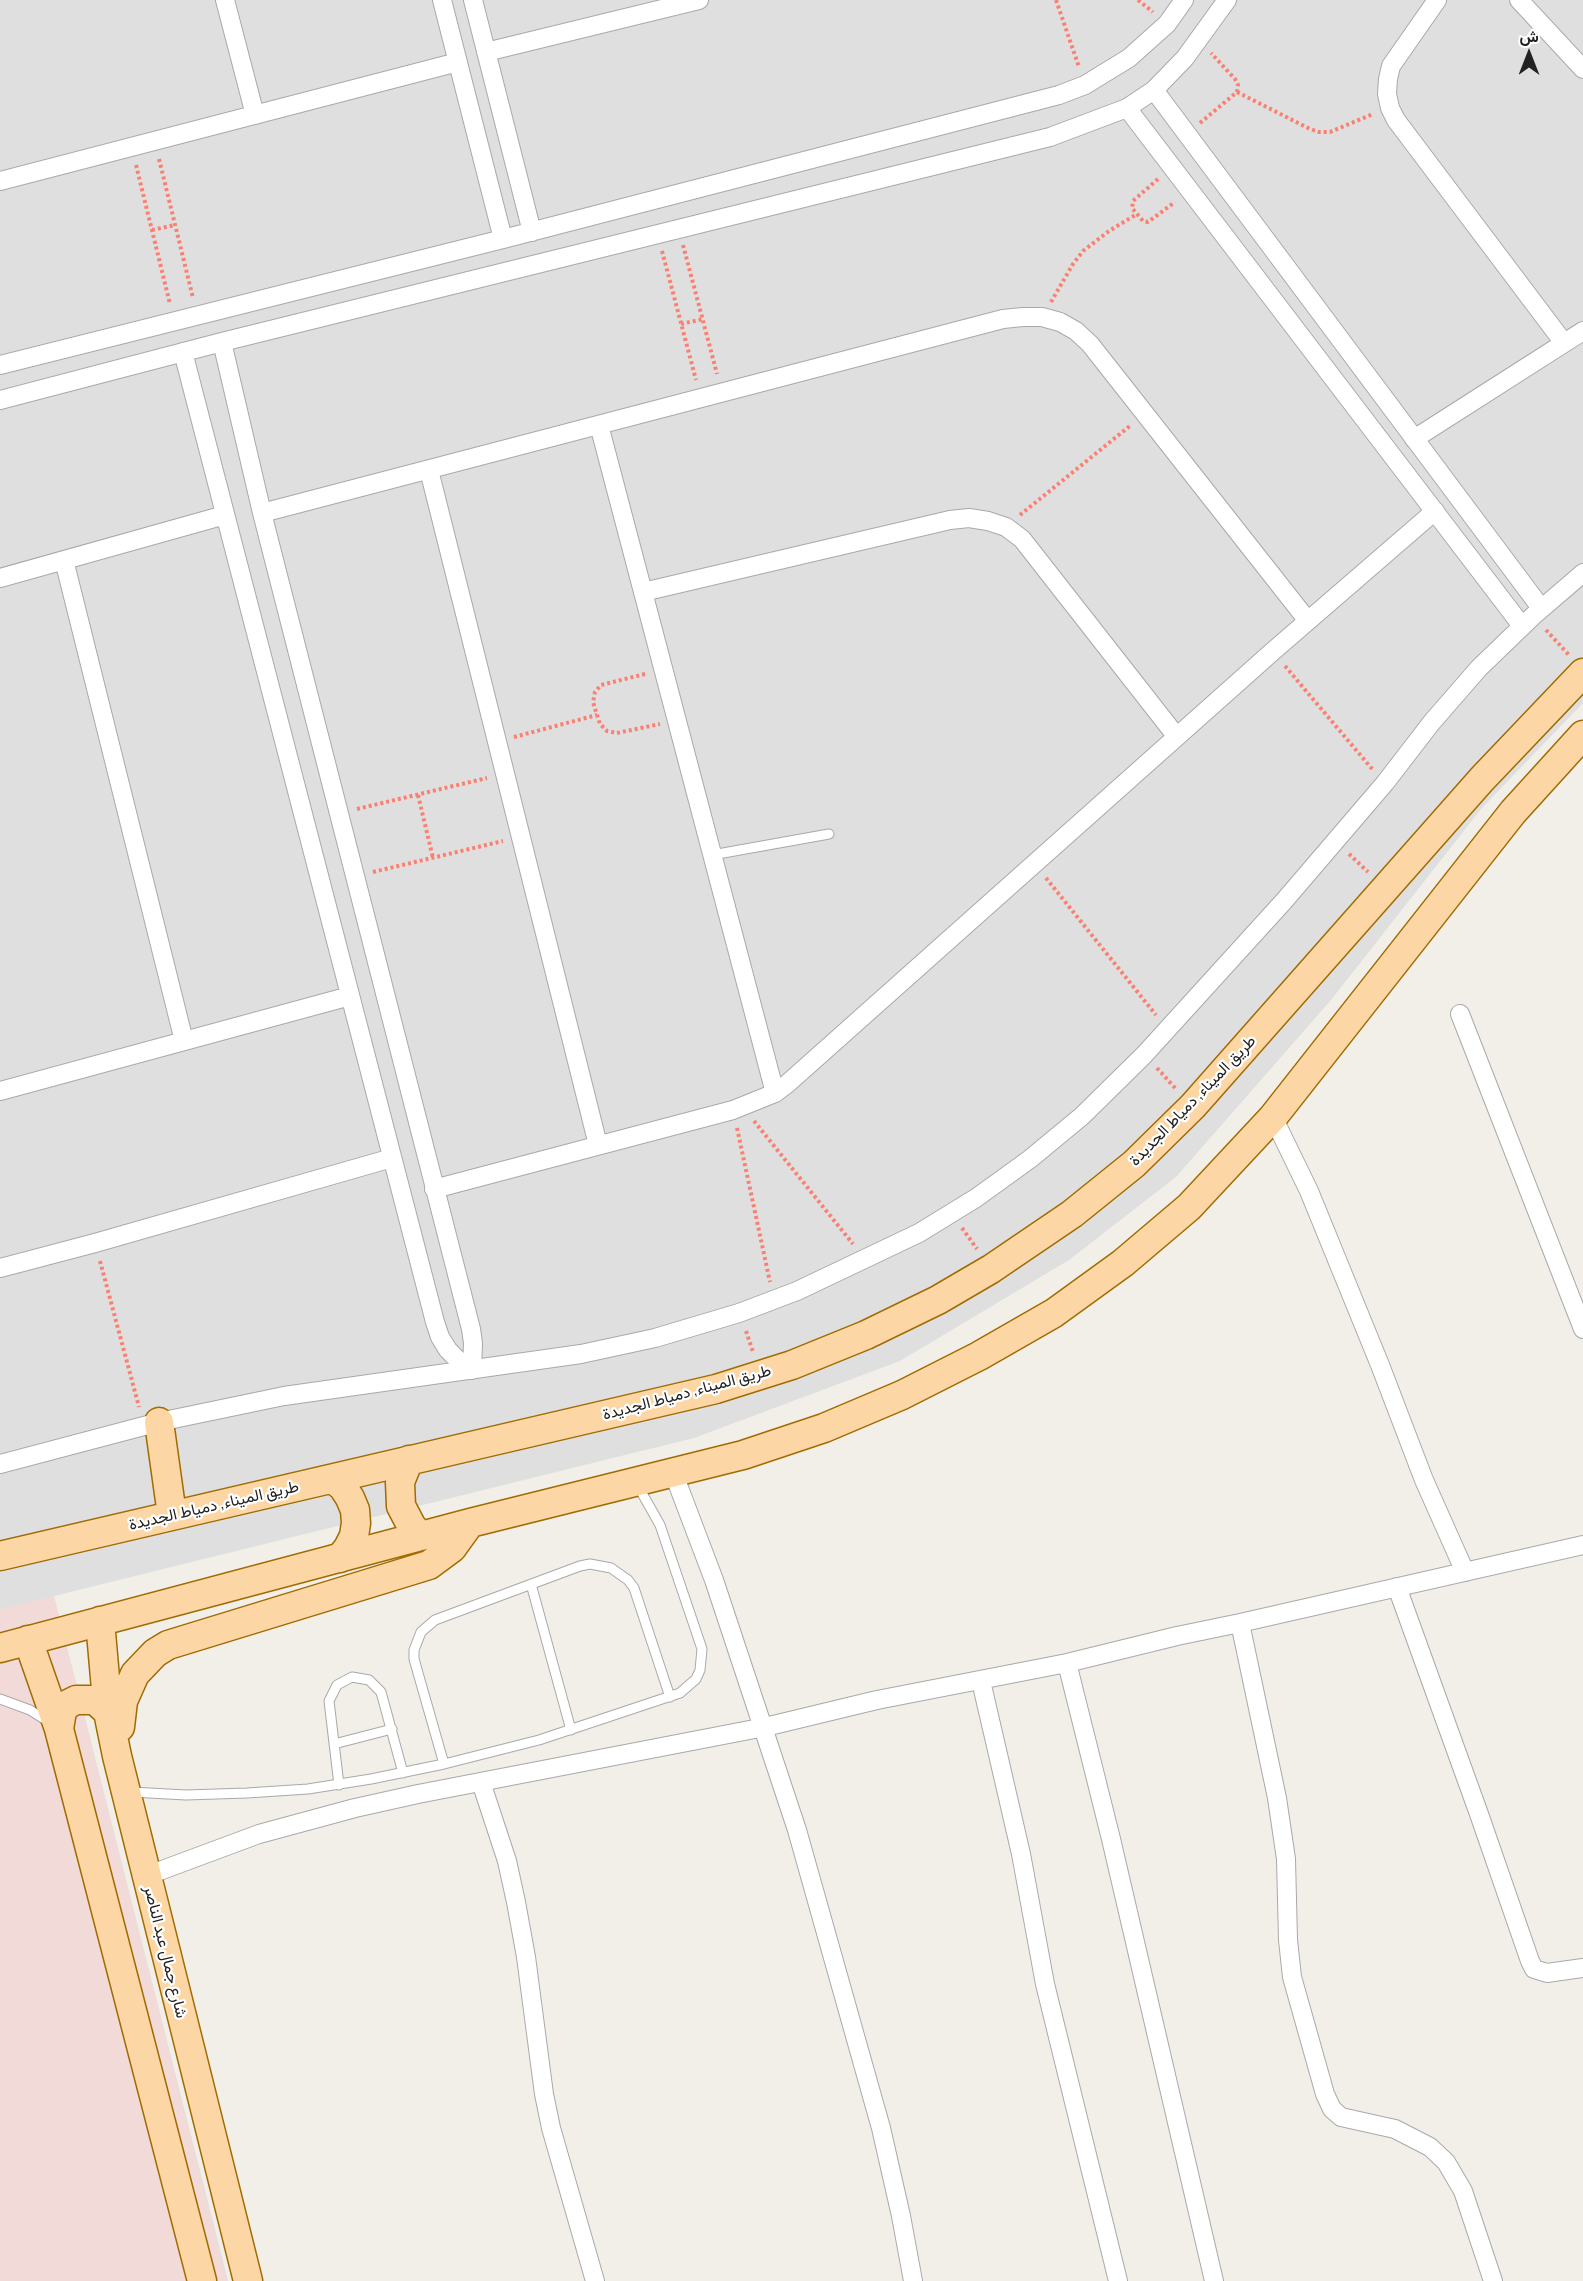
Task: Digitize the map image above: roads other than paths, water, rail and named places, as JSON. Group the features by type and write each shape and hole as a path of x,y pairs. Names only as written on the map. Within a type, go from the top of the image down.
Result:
{"main road":[{"name":"طريق الميناء, دمياط الجديدة","path":"0,1556 705,1392 761,1375 866,1335 938,1300 991,1269 1072,1214 1134,1164 1193,1106 1579,668"},
{"path":"0,1648 470,1523 743,1455 824,1428 912,1390 979,1356 1054,1313 1123,1263 1189,1207 1273,1117 1513,813 1583,735"},
{"path":"152,1424 172,1515"},
{"path":"409,1460 400,1482 401,1506 412,1527 421,1536"},
{"path":"333,1479 343,1487 350,1498 356,1523 354,1536 340,1558"},
{"path":"117,1756 123,1701 128,1687 144,1663 155,1653 182,1640 429,1565 452,1548 470,1523"},
{"name":"شارع جمال عبد الناصر","path":"100,1621 108,1712 117,1756 248,2281"},
{"path":"28,1640 59,1729 202,2281"},
{"path":"59,1729 62,1711 76,1700 95,1700 108,1712"}],"street":[{"path":"225,0 255,115"},
{"path":"442,0 503,239"},
{"path":"473,0 532,232"},
{"path":"486,52 699,0"},
{"path":"0,365 532,232 1031,103 1085,85 1129,58 1167,24 1184,0"},
{"path":"0,400 657,233 1050,137 1127,108 1154,90 1185,58 1227,0"},
{"path":"1437,0 1391,66 1387,94 1390,108 1396,120 1564,343"},
{"path":"1519,0 1583,69"},
{"path":"0,181 458,63"},
{"path":"1154,90 1414,439 1532,617"},
{"path":"1127,108 1435,511 1532,617"},
{"path":"262,513 1003,319 1042,317 1060,322 1076,331 1090,344 1308,621"},
{"path":"1414,439 1583,331"},
{"path":"222,342 262,513 471,1329 472,1370"},
{"path":"183,352 440,1337 459,1361 472,1370"},
{"path":"599,425 775,1093"},
{"path":"429,470 598,1145"},
{"path":"434,1189 738,1108 775,1093 1272,652 1435,511"},
{"path":"0,578 225,515"},
{"path":"643,592 950,520 969,518 988,521 1006,527 1022,539 1177,736"},
{"path":"64,560 184,1041"},
{"path":"0,1464 152,1424 284,1396 363,1383 581,1354 655,1338 740,1313 865,1260 919,1233 1030,1159 1082,1116 1144,1055 1335,842 1479,668 1532,617 1583,573"},
{"path":"0,1091 350,996"},
{"path":"1460,1014 1583,1329"},
{"path":"1273,1117 1309,1191 1424,1480 1465,1572"},
{"path":"0,1268 392,1158"},
{"path":"674,1472 765,1727 840,1976 881,2128 902,2216 913,2281"},
{"path":"146,1876 259,1834 355,1808 765,1727 878,1700 1067,1663 1583,1545"},
{"path":"1397,1587 1530,1961 1534,1969 1547,1973 1583,1968"},
{"path":"1240,1623 1277,1798 1286,1859 1288,1940 1292,1977 1325,2094 1332,2109 1341,2117 1395,2129 1430,2147 1446,2162 1462,2191 1493,2281"},
{"path":"1067,1663 1111,1839 1214,2281"},
{"path":"981,1681 1022,1854 1046,1983 1118,2281"},
{"path":"481,1782 507,1861 516,1902 551,2128 596,2281"}],"lane":[{"path":"712,855 830,834"},
{"path":"126,1792 237,1794 339,1785 444,1764 571,1730 680,1693 696,1679 700,1670 702,1649 660,1525 634,1482"},
{"path":"444,1764 414,1659 416,1641 420,1632 435,1620 580,1566 590,1564 611,1568 620,1573 634,1588 670,1696"},
{"path":"531,1584 571,1730"},
{"path":"339,1785 329,1701 336,1685 352,1677 360,1677 376,1685 384,1700 403,1773"},
{"path":"0,1699 30,1710 59,1729"},
{"path":"333,1744 392,1729"}]}
